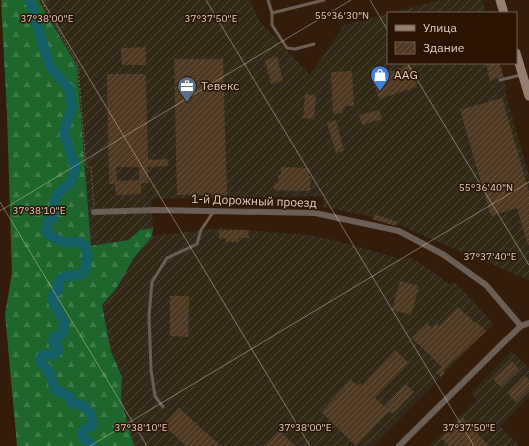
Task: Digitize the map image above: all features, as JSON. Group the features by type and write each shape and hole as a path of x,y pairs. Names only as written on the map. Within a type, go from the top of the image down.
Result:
{"main road":[{"path":"500,0 504,12"},
{"path":"517,56 529,96"}],"street":[{"name":"1-й Дорожный проезд","path":"94,212 156,210 315,212 399,231 444,255 486,285 521,326"},
{"path":"398,446 506,340 521,326 529,322"}],"lane":[{"path":"268,0 272,13 272,25 287,48 295,49 314,44"},
{"path":"272,13 324,0"},
{"path":"500,80 522,74"},
{"path":"163,407 155,396 151,370 149,316 152,282 167,258 197,244 201,230 214,211"}],"path":[{"path":"46,0 42,2 78,65 86,167 91,167 94,212"}],"shaded area":[{"path":"248,0 260,22 310,75 344,25 387,14 387,64 500,64 504,77 506,95 529,175 529,280 384,219 323,207 324,196 151,199 153,228 140,230 128,240 91,246 77,66 39,1"},
{"path":"441,0 482,0 486,12 396,12"},
{"path":"220,228 308,235 338,241 400,259 409,257 428,268 449,284 455,282 494,324 373,446 134,446 121,399 122,377 111,351 102,305 116,289 134,258 152,236"},
{"path":"512,351 529,368 529,397 500,426 519,446 429,446 477,400 471,393"}],"green space":[{"path":"1,0 42,0 39,1 77,66 91,246 128,240 140,230 153,228 152,236 134,258 116,289 102,305 111,351 122,377 121,399 134,446 17,446 5,314 12,273 7,114"}],"building":[{"path":"146,47 146,65 122,65 121,48"},
{"path":"277,57 283,81 271,84 265,60"},
{"path":"174,59 223,59 227,195 177,195"},
{"path":"486,64 499,64 503,76 490,81"},
{"path":"410,65 417,87 379,99 372,77"},
{"path":"352,71 354,106 345,106 343,113 333,114 331,72"},
{"path":"107,74 146,74 148,160 168,159 168,166 148,167 148,183 141,183 141,194 116,195 115,184 109,184","holes":["116,167 139,167 139,180 117,181"]},
{"path":"305,94 316,95 314,119 303,118"},
{"path":"502,98 529,192 529,245 517,208 491,216 460,110"},
{"path":"379,110 382,119 362,125 359,115"},
{"path":"336,120 344,151 336,153 327,123"},
{"path":"281,167 309,168 308,176 311,176 310,191 274,190 274,183 278,183 278,175 281,175"},
{"path":"374,214 398,222 396,226 372,219"},
{"path":"219,230 248,230 249,238 239,238 239,242 226,242 226,238 219,238"},
{"path":"400,281 419,286 411,315 392,310"},
{"path":"170,296 189,296 188,337 170,336"},
{"path":"458,307 486,331 443,371 445,373 441,377 436,372 442,367 412,338 427,323 432,328 436,324 439,326"},
{"path":"395,350 409,363 375,398 385,407 406,384 414,392 393,414 389,411 356,446 321,412 351,380 358,386 360,383 362,385"},
{"path":"512,361 519,369 501,387 493,379"},
{"path":"525,376 529,380 529,389 516,402 507,393"},
{"path":"179,408 221,446 186,446 163,425"},
{"path":"463,418 489,446 449,446 441,438"},
{"path":"280,431 295,446 265,446"}],"waterway":[{"path":"29,0 32,5 51,68 69,89 72,107 66,125 65,137 75,166 74,173 71,182 58,193 55,200 53,217 47,223 47,233 64,242 79,242 83,244 87,251 87,260 83,273 61,278 58,284 58,290 52,296 52,300 65,323 62,334 55,337 53,341 54,345 57,346 58,351 54,354 43,355 41,360 42,364 50,373 55,389 70,397 71,403 84,406 88,411 92,419 92,425 82,431 82,434 84,439 93,446"}],"place":[{"name":"AAG","path":"380,92"},
{"name":"Тевекс","path":"187,103"}]}
